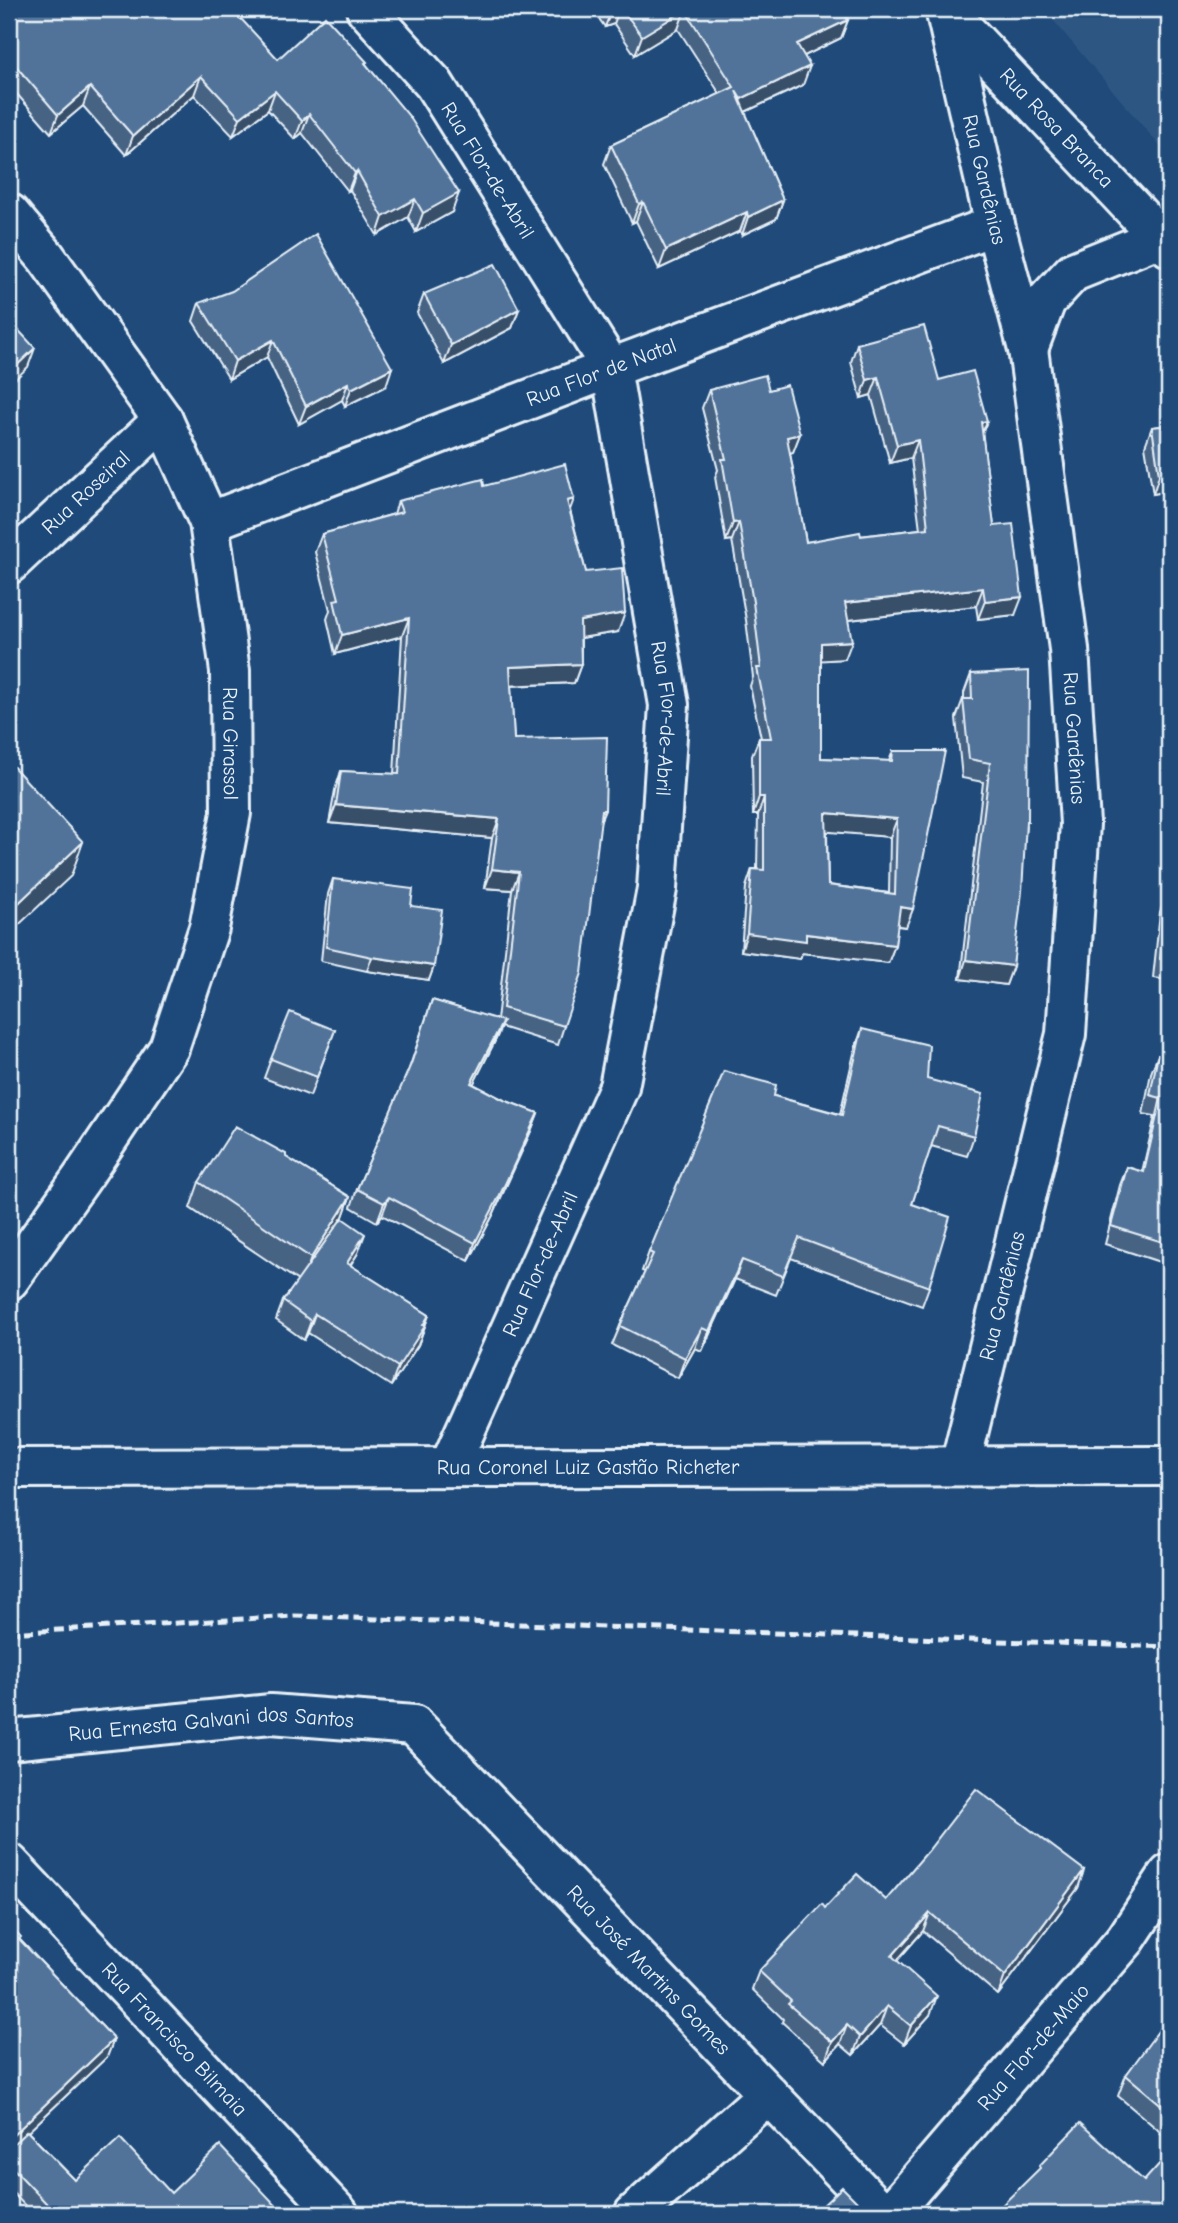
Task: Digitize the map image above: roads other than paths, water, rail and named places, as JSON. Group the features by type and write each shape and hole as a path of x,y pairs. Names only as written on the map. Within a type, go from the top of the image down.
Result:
{"street":[{"name":"Rua Flor-de-Abril","path":"366,9 434,84 611,368 669,705 657,889 619,1087 449,1467"},
{"name":"Rua Gardênias","path":"945,9 995,225 1028,349 1069,649 1080,824 1066,1034 960,1466"},
{"name":"Rua Rosa Branca","path":"945,9 1165,242"},
{"name":"Rua Girassol","path":"9,213 46,257 163,420 209,522 230,671 231,736 231,813 209,929 169,1048 9,1280"},
{"name":"Rua Flor de Natal","path":"209,522 995,225"},
{"path":"1028,349 1046,301 1073,272 1165,242"},
{"name":"Rua Roseiral","path":"9,564 163,420"},
{"name":"Rua Coronel Luiz Gastão Richeter","path":"9,1468 1169,1466"},
{"name":"Rua Ernesta Galvani dos Santos","path":"9,1740 271,1714 414,1725"},
{"name":"Rua José Martins Gomes","path":"414,1725 883,2214"},
{"name":"Rua Francisco Bilmaia","path":"9,1863 339,2214"},
{"name":"Rua Flor-de-Maio","path":"890,2214 1126,1939 1169,1874"},
{"path":"634,2214 768,2094"}],"railway":[{"path":"9,1633 294,1616 1169,1647"}]}
